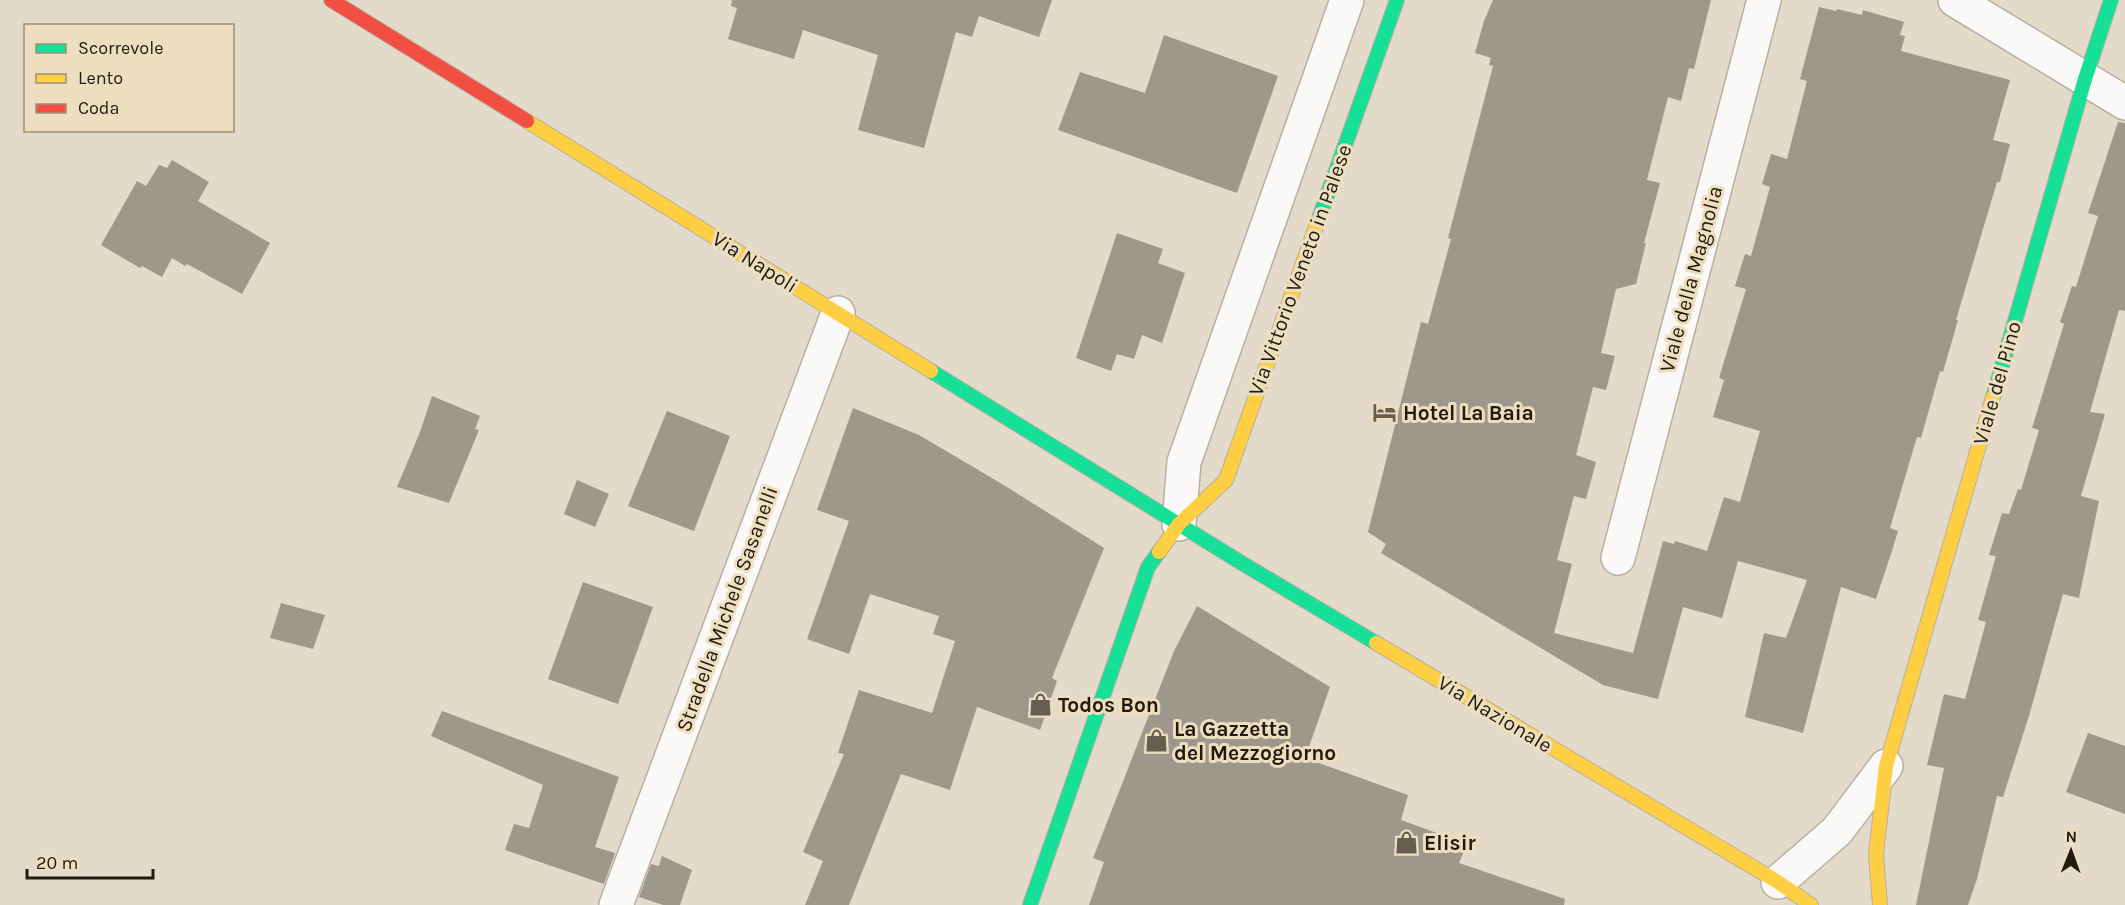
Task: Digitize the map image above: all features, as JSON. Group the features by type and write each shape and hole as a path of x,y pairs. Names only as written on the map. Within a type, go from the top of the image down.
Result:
{"street":[{"name":"Via Napoli","path":"331,0 1179,524"},
{"name":"Via Vittorio Veneto in Palese","path":"1179,524 1184,462 1347,0"},
{"name":"Via Vittorio Veneto in Palese","path":"1030,905 1148,567 1179,524 1226,480 1397,0"},
{"name":"Viale della Magnolia","path":"1618,558 1764,0"},
{"path":"1955,0 2125,103"},
{"name":"Viale del Pino","path":"1880,905 1876,855 1886,766 2085,79 2111,0"},
{"name":"Stradella Michele Sasanelli","path":"616,905 838,313"},
{"name":"Via Nazionale","path":"1179,524 1778,882 1811,905"},
{"name":"Viale del Pino","path":"1778,882 1837,831 1886,766"}],"building":[{"path":"732,0 1052,0 1039,37 979,16 972,37 956,32 924,148 858,130 878,55 803,30 794,59 728,39 737,8 731,6"},
{"path":"1493,0 1711,0 1694,69 1689,68 1681,101 1668,97 1647,180 1660,183 1636,284 1616,289 1601,353 1615,356 1606,390 1593,387 1576,455 1596,462 1586,499 1574,496 1557,560 1572,564 1554,633 1633,653 1663,541 1674,544 1675,541 1707,551 1724,497 1740,502 1760,431 1713,417 1724,380 1719,378 1746,289 1735,286 1745,254 1751,256 1770,187 1762,184 1771,154 1787,159 1807,81 1800,79 1819,7 1862,15 1863,10 1904,22 1900,35 1905,36 1901,51 2010,80 1993,140 2010,144 1956,320 1958,320 1943,372 1940,371 1921,438 1917,437 1890,528 1898,531 1892,551 1876,599 1841,587 1803,733 1745,717 1764,633 1786,638 1807,580 1738,561 1722,618 1683,607 1658,699 1603,685 1381,553 1386,544 1368,532 1421,322 1428,324 1451,239 1448,238 1493,66 1489,65 1491,58 1475,53"},
{"path":"1164,35 1278,76 1237,193 1058,130 1080,72 1145,93"},
{"path":"2118,122 2125,123 2125,311 2119,310 2090,412 2105,414 2081,496 2099,501 2079,598 2063,594 2029,716 2003,797 1997,796 1977,879 1968,905 1916,905 1944,768 1927,765 1944,694 1965,699 1986,622 1978,620 1996,556 1989,555 2002,513 2009,514 2018,489 2021,490 2039,430 2032,428 2064,324 2060,322 2072,286 2076,287 2098,216 2088,213"},
{"path":"172,160 209,182 198,201 270,243 242,294 172,258 162,277 142,266 140,268 101,245 137,181 146,186 159,165 167,168"},
{"path":"1117,233 1163,249 1158,263 1185,273 1162,343 1142,335 1134,359 1117,354 1111,371 1076,358"},
{"path":"432,396 480,416 475,429 479,430 449,503 397,487"},
{"path":"853,408 919,435 1104,548 1052,678 1057,681 1040,730 977,707 950,790 901,774 849,905 805,905 823,861 803,852 844,754 838,753 859,690 932,713 955,641 933,634 939,616 870,594 849,654 807,639 849,521 817,510"},
{"path":"667,411 730,436 694,531 628,506"},
{"path":"577,480 609,494 595,527 564,514"},
{"path":"583,582 653,607 618,704 548,679"},
{"path":"281,603 325,615 313,649 270,638"},
{"path":"1197,606 1330,687 1305,758 1408,795 1401,820 1467,844 1459,863 1565,899 1564,905 1089,905 1104,862 1093,858 1174,651"},
{"path":"442,711 619,777 595,847 615,853 604,884 505,850 514,824 529,828 543,785 431,736"},
{"path":"2088,733 2125,746 2125,814 2066,792"},
{"path":"662,856 692,870 680,905 663,905 639,897 651,864 659,866"}],"traffic: fast":[{"path":"1318,221 1397,0"},
{"path":"1993,397 2085,79 2111,0"},
{"path":"931,371 1240,562 1376,643"},
{"path":"1030,905 1148,567 1159,552"}],"traffic: slow":[{"path":"527,121 931,371"},
{"path":"1159,552 1179,524 1226,480 1318,221"},
{"path":"1880,905 1876,854 1886,766 1993,397"},
{"path":"1376,643 1778,882 1811,905"}],"traffic: jam":[{"path":"331,0 527,121"}],"place":[{"name":"Hotel La Baia","path":"1385,413"},
{"name":"Todos Bon","path":"1040,705"},
{"name":"La Gazzetta del Mezzogiorno","path":"1156,741"},
{"name":"Elisir","path":"1406,843"}]}
